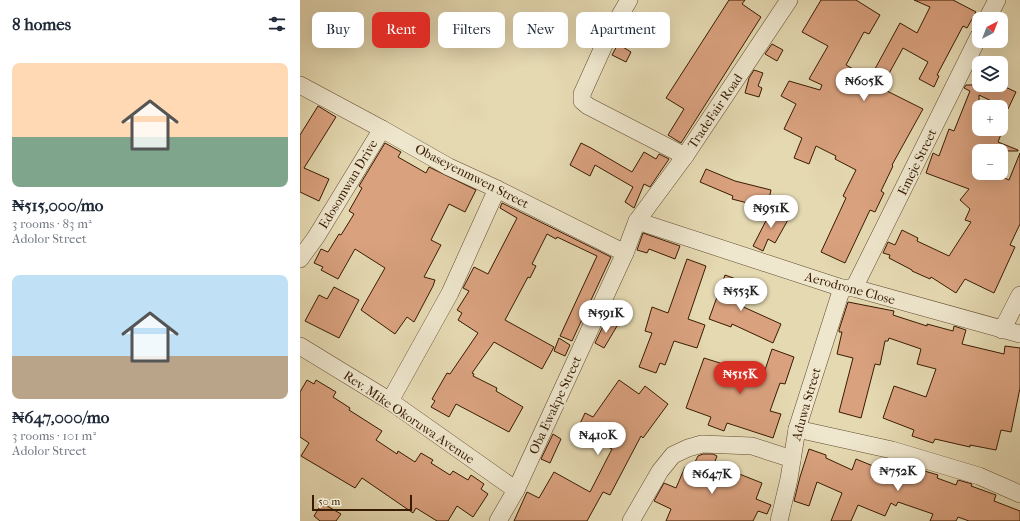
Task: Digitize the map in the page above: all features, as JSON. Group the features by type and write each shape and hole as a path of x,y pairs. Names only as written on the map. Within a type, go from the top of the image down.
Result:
{"street":[{"path":"629,0 609,34 582,94 582,101 588,106 685,156"},
{"name":"TradeFair Road","path":"637,221 685,156 789,0"},
{"path":"991,12 997,0"},
{"name":"Emeje Street","path":"848,288 973,48"},
{"name":"Obaseyenmwen Street","path":"300,85 382,129 449,168 497,189 625,253"},
{"name":"Edosomwan Drive","path":"300,259 316,237 382,129"},
{"path":"390,401 450,293 497,189"},
{"name":"Aerodrone Close","path":"637,221 848,288 1020,334"},
{"name":"Oba Ewakpe Street","path":"498,521 516,490 625,253 637,221"},
{"name":"Aduwa Street","path":"779,521 797,429 848,288"},
{"path":"1002,330 1020,295"},
{"name":"Rev. Mike Okoruwa Avenue","path":"300,346 390,401 516,490"},
{"path":"797,429 892,450 979,476 1020,494"},
{"path":"631,521 660,471 673,455 688,448 702,444 752,446 792,459"}],"building":[{"path":"729,0 745,0 742,4 761,17 681,143 668,135 684,109 666,98"},
{"path":"821,0 856,0 880,15 869,34 864,32 846,65 870,78 900,23 917,33 930,7 914,0 953,0 976,12 972,12 972,19 967,28 963,26 937,75 939,76 934,87 919,79 928,62 903,48 881,88 923,109 892,165 893,166 881,191 884,193 875,212 870,210 845,263 821,252 846,198 843,196 856,170 835,159 836,156 816,146 809,164 794,158 802,138 784,129 796,104 781,96 789,81 820,90 822,85 809,79 828,46 802,32"},
{"path":"772,44 783,50 777,61 765,54"},
{"path":"616,48 624,48 631,52 626,62 612,55"},
{"path":"754,70 763,73 758,86 762,88 759,97 745,93 749,78"},
{"path":"966,85 972,85 972,92 1008,92 1008,88 1016,92 1008,109 1008,100 989,100 979,95 979,100 972,100 972,136 1000,136 998,142 1003,144 972,144 972,180 1009,180 1020,153 1020,224 1010,245 1015,247 994,293 965,279 956,293 931,277 930,279 912,271 889,258 890,255 883,253 888,242 895,245 902,230 918,238 917,241 949,256 971,222 965,220 970,209 960,200 969,189 926,173 933,153 939,156 949,129 954,131 970,91 964,88"},
{"path":"318,106 336,117 304,168 329,179 319,201 300,192 300,135"},
{"path":"385,143 401,152 398,157 426,173 429,167 476,190 465,212 449,204 431,240 441,245 424,277 435,280 433,286 414,322 407,317 395,334 361,310 385,268 355,249 338,279 321,270 323,267 314,263 321,249 328,252 354,214 349,211 362,188 359,186"},
{"path":"581,143 632,172 644,152 656,159 659,154 669,159 650,187 644,184 634,208 625,202 633,187 595,165 590,176 570,165"},
{"path":"1008,146 1018,150 1008,151"},
{"path":"706,169 735,181 771,190 767,208 732,199 733,196 700,182"},
{"path":"502,203 611,257 572,341 560,336 597,256 557,237 556,239 547,234 532,264 536,266 530,278 528,277 505,320 554,347 542,369 494,342 472,373 474,374 473,376 497,388 496,391 523,407 509,432 456,404 449,417 431,407 435,401 432,399 447,373 450,374 478,333 458,320 462,313 457,310 469,291 463,288 474,267 488,274 517,218 500,208"},
{"path":"772,209 789,218 775,243 768,239 763,251 753,246"},
{"path":"643,233 680,246 675,259 649,249 647,253 637,250"},
{"path":"687,259 706,266 688,319 705,325 697,348 674,341 665,365 660,363 656,373 639,367 652,333 645,331 652,307 668,313"},
{"path":"725,275 747,283 739,305 781,324 773,343 732,324 731,327 709,319"},
{"path":"334,287 359,300 339,338 305,321 319,295 327,299"},
{"path":"848,302 894,311 893,315 927,326 927,324 953,331 954,326 966,330 962,344 1004,354 1005,346 1020,348 1020,388 1011,432 1001,430 996,450 970,445 970,447 935,439 933,443 912,436 914,430 883,418 894,386 926,397 936,369 917,364 921,349 889,338 888,341 885,341 880,365 875,364 861,418 839,412 853,358 837,354 842,332 839,332 839,330"},
{"path":"606,320 617,326 604,348 595,343"},
{"path":"559,338 570,345 565,356 554,351"},
{"path":"772,349 794,357 785,384 780,383 770,411 781,414 773,438 727,423 724,431 708,425 711,417 686,408 704,358 723,364 722,367 761,382"},
{"path":"307,380 314,384 316,380 336,392 333,397 350,408 349,410 382,431 376,440 397,454 398,451 415,462 421,453 433,460 431,463 450,475 453,471 468,480 471,475 484,484 481,489 488,494 473,517 457,506 448,521 437,521 416,508 413,513 362,478 355,488 301,456 309,443 300,437 300,392"},
{"path":"619,380 639,394 645,386 668,404 643,438 641,436 610,495 603,492 587,521 514,521 527,492 539,498 554,472 590,492 612,449 576,432 585,413 593,417"},
{"path":"553,434 561,439 550,463 541,459"},
{"path":"809,449 826,455 826,458 852,470 856,459 890,473 893,464 919,475 921,470 938,475 937,478 956,485 958,480 972,484 971,486 996,495 994,501 1020,511 1020,521 969,521 958,517 956,521 930,521 933,514 898,502 896,506 891,503 885,516 858,505 851,521 831,521 842,493 817,482 809,506 794,501"},
{"path":"703,454 713,454 717,456 714,464 762,483 756,499 771,505 767,514 758,511 753,521 666,521 671,509 654,501 664,483 676,488 685,467 691,470 698,456"},
{"path":"322,503 341,514 336,521 320,521 314,516"}]}
